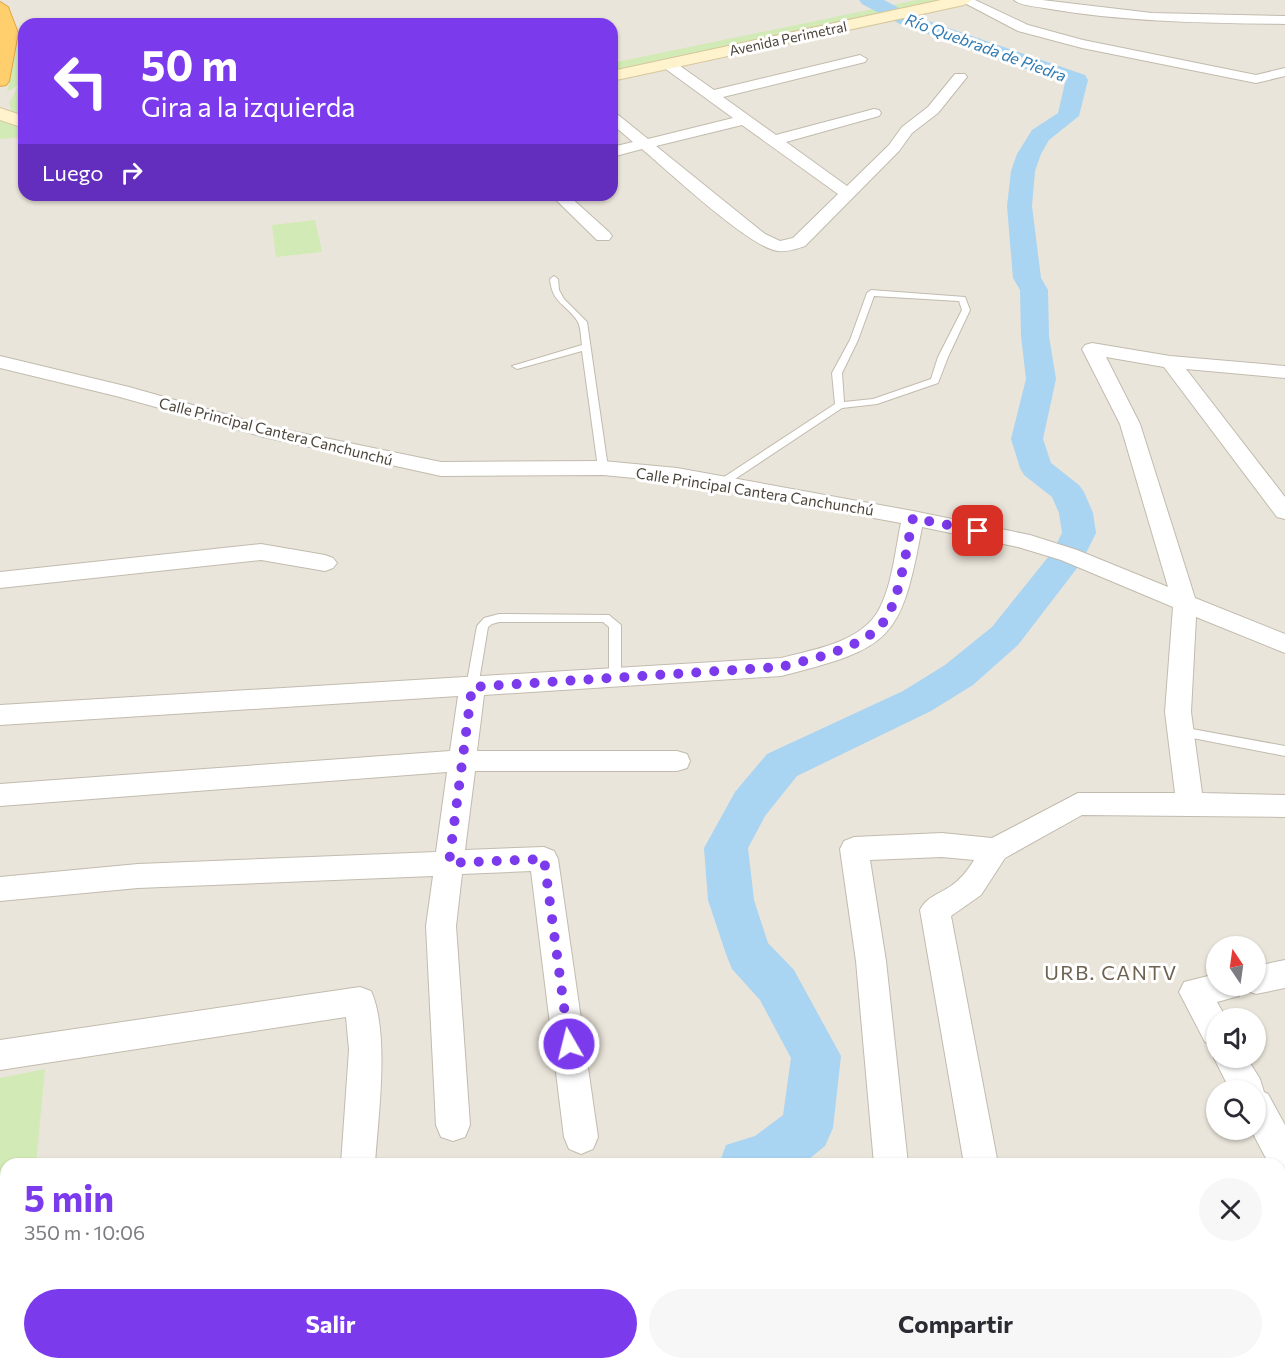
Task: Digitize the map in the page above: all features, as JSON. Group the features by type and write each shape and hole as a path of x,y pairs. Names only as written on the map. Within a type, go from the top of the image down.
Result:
{"highway":[{"path":"0,7 9,33 4,37 0,81"}],"main road":[{"name":"Avenida Perimetral","path":"618,74 660,61 917,0"},
{"name":"Avenida Perimetral","path":"618,63 660,61 964,0"},
{"path":"0,114 18,120"}],"street":[{"path":"964,0 1023,28 1093,46 1256,80 1285,72"},
{"path":"1020,0 1063,8 1140,16 1285,20"},
{"path":"713,95 860,59"},
{"path":"660,61 747,119 848,194"},
{"path":"618,122 746,229 778,246 789,246 799,243 894,148 907,129 933,110 960,77"},
{"path":"775,140 874,113"},
{"path":"618,150 747,119"},
{"path":"565,201 603,236"},
{"path":"1190,804 1178,711 1185,604 1130,424 1092,349 1170,363 1285,372"},
{"name":"Calle Principal Cantera Canchunchú","path":"0,362 122,391 264,431 441,469 603,468 677,475 1022,540 1069,555 1285,644"},
{"path":"1170,363 1285,512"},
{"path":"0,715 781,667 825,656 860,641 885,621 897,591 913,518"},
{"path":"0,580 261,552 325,563"},
{"path":"453,1125 441,926 472,687"},
{"path":"0,795 462,761 677,760"},
{"path":"980,1158 934,910 958,899 978,880 995,850 1078,804 1285,806"},
{"path":"890,1158 871,961 855,849 942,844 995,850"},
{"path":"0,889 138,876 544,859 581,1137"},
{"path":"1266,978 1285,974"},
{"path":"1206,990 1195,992 1206,1013"},
{"path":"0,1055 360,1001 365,1050 358,1158"},
{"path":"1266,1124 1284,1158"}],"lane":[{"path":"554,279 555,290 561,300 583,322 603,468"},
{"path":"722,483 840,405 874,402 936,381 943,357 966,310 962,299 871,293 854,340 837,374 840,405"},
{"path":"517,366 586,347"},
{"path":"472,687 483,626 488,621 499,618 605,618 611,620 615,625 615,679"},
{"path":"1181,732 1285,751"}],"shaded area":[{"path":"0,0 1285,0 1285,1158 0,1158"}],"green space":[{"path":"917,0 964,0 618,75 618,62"},
{"path":"18,42 18,86 7,92"},
{"path":"18,87 18,114 12,112 9,103"},
{"path":"0,120 18,124 18,138 0,139"},
{"path":"315,220 322,252 276,257 272,225"},
{"path":"45,1069 37,1158 0,1158 0,1078"}],"waterway":[{"name":"Río Quebrada de Piedra","path":"769,1158 807,1128 816,1056 777,985 749,954 731,900 726,848 750,804 782,765 917,701 959,675 1005,636 1069,555 1079,533 1076,513 1067,492 1036,468 1027,439 1041,379 1035,336 1034,290 1027,278 1020,206 1020,188 1029,154 1041,135 1068,116 1077,80 907,20 869,0"}],"district":[{"name":"URB. CANTV","path":"1111,972"}],"route":[{"path":"569,1044 544,859 449,863 472,687 714,673 781,667 825,656 860,641 885,621 897,591 913,518 978,531"}]}
